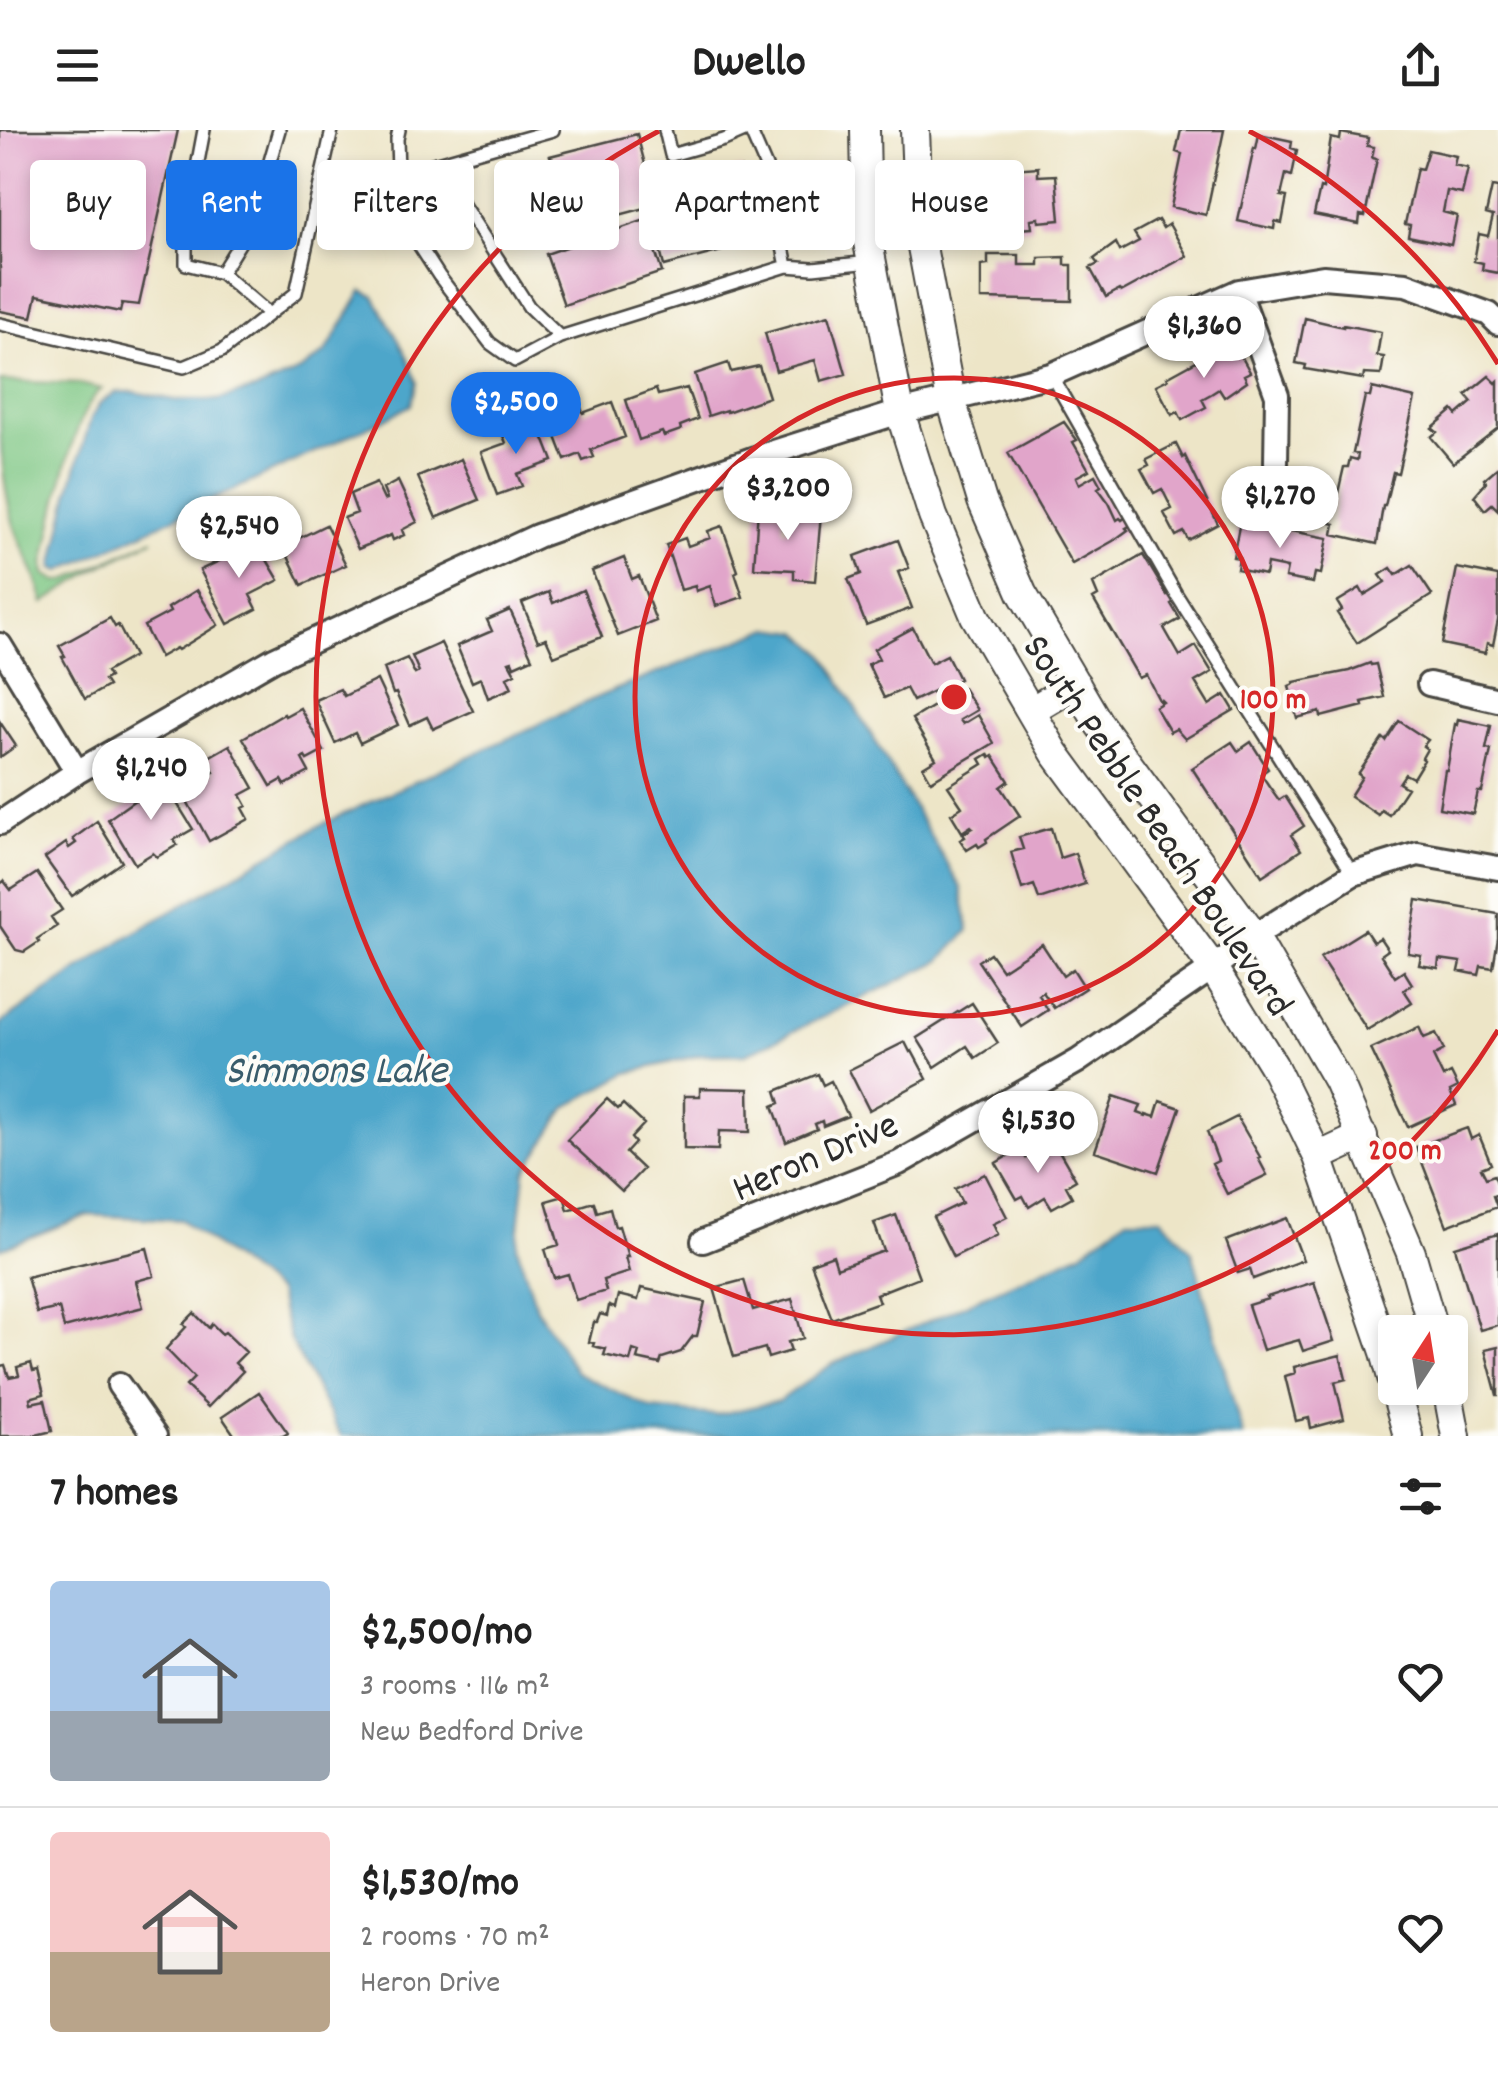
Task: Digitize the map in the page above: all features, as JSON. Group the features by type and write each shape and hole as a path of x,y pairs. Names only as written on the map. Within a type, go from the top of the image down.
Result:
{"street":[{"name":"South Pebble Beach Boulevard","path":"866,130 866,236 900,412 934,516 975,616 1055,753 1214,968 1272,1065 1318,1157 1378,1332"},
{"name":"South Pebble Beach Boulevard","path":"915,130 919,232 952,400 982,501 1022,592 1099,724 1254,936 1338,1082 1411,1253 1429,1315"},
{"path":"0,823 77,772 274,658 537,536 755,458 900,412 1052,375 1239,292 1323,277 1406,284 1489,314 1498,323"},
{"path":"1239,292 1278,395 1276,463"},
{"path":"0,645 77,772"},
{"path":"1031,712 1076,684"},
{"path":"1429,684 1498,700"},
{"name":"Heron Drive","path":"703,1241 899,1163 1078,1061 1254,936 1353,874 1418,854 1498,868"},
{"path":"1318,1157 1363,1136"},
{"path":"119,1385 155,1436"},
{"name":"South Pebble Beach Boulevard","path":"1400,1405 1408,1436"},
{"path":"1450,1405 1456,1436"}],"lane":[{"path":"204,130 186,225 186,264 221,274 269,314"},
{"path":"221,274 252,223 279,130"},
{"path":"325,160 332,130"},
{"path":"398,160 399,130"},
{"path":"447,160 552,130"},
{"path":"665,130 672,155 748,130 766,167 787,266"},
{"path":"0,324 184,366 222,351 296,293 317,197"},
{"path":"474,222 529,307 560,338"},
{"path":"422,250 490,343 515,361 560,338 787,266 813,268 871,262"},
{"path":"1052,375 1176,594 1353,874"}],"green space":[{"path":"0,381 80,384 102,389 81,419 73,443 52,525 45,574 65,581 154,539 94,570 44,603 5,487"}],"water":[{"path":"362,291 374,296 407,356 417,382 411,405 61,571 53,568 70,489 91,418 100,403 117,392 174,400 217,400 261,388 302,370 326,352"},
{"name":"Simmons Lake","path":"770,628 799,632 824,654 961,888 969,930 940,961 746,1054 700,1055 628,1073 567,1107 525,1172 517,1247 537,1309 576,1372 652,1409 716,1415 779,1401 832,1364 1082,1252 1127,1218 1162,1218 1192,1251 1243,1436 341,1436 290,1340 277,1292 181,1220 88,1215 0,1249 0,1024 122,940 322,824 600,696"}],"building":[{"path":"0,130 178,130 171,160 166,160 166,184 139,305 122,303 120,312 37,295 32,317 0,311"},
{"path":"1181,130 1224,130 1206,215 1171,207 1182,154 1176,152"},
{"path":"1341,133 1368,138 1367,146 1374,147 1372,158 1377,159 1365,216 1360,215 1359,224 1314,215 1320,188 1323,189 1331,138 1340,140"},
{"path":"637,134 644,160 639,160 639,210 619,215 619,160 551,160 550,156"},
{"path":"1259,134 1292,141 1291,148 1297,150 1292,176 1286,174 1281,196 1287,197 1282,223 1275,221 1274,229 1238,221"},
{"path":"1428,150 1456,156 1454,165 1468,168 1462,194 1447,191 1443,212 1457,216 1451,245 1408,236 1410,225 1405,224 1417,168 1422,169"},
{"path":"1038,167 1038,176 1056,175 1060,220 1031,219 1032,228 1024,229 1024,168"},
{"path":"1492,187 1498,188 1498,273 1482,270 1483,263 1474,261 1479,234 1488,236 1493,216 1486,214"},
{"path":"1158,220 1163,228 1169,224 1187,256 1106,297 1090,268 1098,264 1094,259 1116,243 1120,251 1139,241 1134,233"},
{"path":"639,222 639,250 655,250 662,272 564,305 546,254 558,250 619,250 619,229"},
{"path":"660,250 725,250 664,266"},
{"path":"988,255 1019,255 1019,265 1039,265 1039,258 1065,257 1065,265 1072,265 1072,301 981,299 981,266 988,265"},
{"path":"829,315 846,374 821,381 815,360 776,371 765,333"},
{"path":"1305,318 1381,332 1377,356 1384,357 1381,375 1364,374 1363,379 1305,369 1306,365 1296,363"},
{"path":"1234,343 1250,372 1244,375 1247,381 1224,397 1219,389 1202,399 1206,407 1182,420 1178,412 1172,415 1156,385"},
{"path":"728,363 731,372 759,366 769,397 708,416 695,374"},
{"path":"1489,376 1498,381 1498,428 1453,463 1431,437 1437,432 1432,428 1453,410 1457,415 1472,402 1466,395"},
{"path":"687,388 698,419 680,426 681,430 639,440 626,400 656,389 658,395"},
{"path":"1372,388 1415,398 1398,473 1393,472 1383,506 1377,544 1333,534 1335,524 1331,523 1344,467 1348,467 1350,458 1357,460 1358,454 1353,453 1365,396 1370,397"},
{"path":"612,402 625,437 591,450 594,457 583,461 580,454 565,460 553,429 569,423 565,411 580,405 583,413"},
{"path":"526,422 531,432 540,428 553,461 517,474 522,486 497,495 481,452 506,443 501,431"},
{"path":"1064,422 1077,440 1073,442 1089,470 1076,477 1079,484 1095,475 1101,486 1098,488 1117,520 1126,517 1131,525 1113,541 1072,564 1008,453"},
{"path":"1176,444 1218,524 1188,540 1184,532 1176,536 1164,513 1172,509 1162,489 1154,493 1141,469 1149,465 1146,459"},
{"path":"461,459 479,500 436,518 418,477"},
{"path":"1498,467 1498,510 1492,504 1485,510 1474,496 1486,482 1484,479"},
{"path":"398,481 417,522 402,530 404,535 393,540 391,535 358,549 344,518 357,513 350,494 376,483 384,500 387,499 383,489"},
{"path":"758,508 784,510 783,529 787,529 788,512 821,514 815,581 794,579 794,570 754,568"},
{"path":"1240,521 1328,538 1321,574 1315,573 1313,583 1285,578 1287,568 1267,564 1265,575 1237,569 1239,558 1233,557"},
{"path":"326,525 346,565 302,585 283,546"},
{"path":"722,526 743,597 716,606 710,586 696,591 695,586 681,590 666,545 685,538 688,546 710,538 708,531"},
{"path":"898,540 909,568 898,572 912,608 866,625 848,579 861,574 855,556"},
{"path":"257,543 279,580 250,595 257,609 228,624 200,570"},
{"path":"1143,555 1167,595 1171,593 1176,601 1171,604 1180,619 1164,628 1180,656 1196,646 1212,672 1195,682 1209,705 1225,695 1234,710 1185,739 1176,729 1170,732 1155,707 1163,702 1146,675 1139,678 1093,599 1098,596 1093,584"},
{"path":"624,558 632,579 639,576 656,621 618,636 592,571"},
{"path":"1412,565 1432,595 1357,643 1337,613 1342,610 1337,602 1360,588 1364,595 1371,591 1385,582 1380,575 1391,568 1396,575"},
{"path":"1457,568 1498,576 1498,620 1493,645 1487,643 1485,653 1442,644"},
{"path":"197,590 218,625 160,657 144,626 170,612 168,608"},
{"path":"583,590 602,637 554,656 546,638 538,641 522,603 549,592 553,603"},
{"path":"510,610 532,658 514,666 509,662 515,673 507,677 512,688 488,698 481,678 472,682 457,646 492,631 487,620"},
{"path":"110,618 115,627 118,625 134,656 106,672 109,677 104,680 108,686 85,699 59,646"},
{"path":"913,628 931,663 947,655 959,679 913,701 906,688 884,698 868,664 879,659 874,649"},
{"path":"441,643 473,711 433,729 427,717 410,725 384,668 407,658 415,674 419,672 412,656"},
{"path":"1376,664 1384,697 1321,717 1320,712 1297,718 1289,686 1294,682"},
{"path":"377,680 398,725 360,743 355,733 335,743 315,700 340,689 344,696"},
{"path":"963,688 977,710 960,720 963,724 978,715 994,743 931,781 923,767 936,759 912,719"},
{"path":"300,708 324,751 302,759 309,772 285,785 282,780 271,786 243,738"},
{"path":"1458,719 1491,726 1486,749 1491,750 1473,814 1439,808"},
{"path":"1399,721 1428,740 1423,746 1427,749 1413,778 1405,774 1399,783 1407,788 1389,815 1381,810 1378,815 1350,796 1362,777 1358,774"},
{"path":"0,722 16,746 0,757"},
{"path":"1232,742 1238,751 1251,742 1268,769 1261,774 1279,800 1285,796 1304,826 1291,835 1301,850 1262,876 1192,768"},
{"path":"230,745 254,788 241,795 249,819 209,841 181,790 214,772 207,758"},
{"path":"988,754 1009,781 1001,787 1020,816 987,842 967,850 960,840 973,828 962,832 951,814 962,807 948,786 983,764 980,759"},
{"path":"162,779 193,829 174,840 177,845 135,864 108,819"},
{"path":"97,821 122,862 72,896 45,858 66,843 69,848 76,843 73,839"},
{"path":"1051,828 1060,858 1075,853 1085,884 1039,899 1034,885 1022,889 1011,852 1023,849 1019,837"},
{"path":"37,873 62,910 51,917 57,926 24,952 16,950 0,926 0,884 4,881 11,890"},
{"path":"1417,900 1498,914 1493,968 1481,966 1479,975 1459,971 1461,962 1439,959 1438,968 1419,965 1421,955 1408,953"},
{"path":"1365,930 1373,942 1380,938 1388,950 1381,955 1395,977 1404,971 1412,984 1404,990 1412,1002 1367,1030 1320,958"},
{"path":"1042,944 1063,976 1073,969 1085,988 1054,1008 1043,992 1039,995 1048,1010 1022,1027 978,961 990,953 1002,970"},
{"path":"972,1003 998,1043 975,1058 967,1046 935,1067 917,1038"},
{"path":"1419,1027 1424,1038 1436,1033 1444,1050 1433,1056 1443,1077 1451,1073 1458,1087 1450,1091 1456,1105 1408,1127 1371,1049"},
{"path":"905,1042 927,1079 869,1110 849,1070"},
{"path":"818,1074 823,1085 831,1081 848,1116 823,1126 822,1121 815,1124 817,1129 786,1142 773,1106 780,1103 776,1091"},
{"path":"700,1088 749,1089 750,1132 719,1131 718,1150 684,1149 684,1096 700,1096"},
{"path":"1114,1096 1141,1105 1138,1113 1146,1116 1155,1117 1160,1101 1180,1108 1158,1172 1095,1151"},
{"path":"607,1099 618,1109 623,1104 644,1124 631,1138 635,1143 626,1153 643,1169 622,1191 567,1140"},
{"path":"1237,1117 1267,1175 1227,1194 1212,1164 1218,1161 1207,1132"},
{"path":"1467,1128 1471,1139 1479,1135 1491,1164 1481,1168 1486,1178 1494,1175 1498,1185 1498,1194 1493,1196 1497,1207 1447,1226 1416,1147"},
{"path":"1054,1142 1076,1180 1066,1186 1072,1197 1052,1208 1045,1197 1029,1207 1023,1196 1017,1199 996,1163 1021,1148 1026,1158"},
{"path":"985,1174 1007,1217 993,1224 998,1235 953,1257 933,1217 962,1203 955,1189"},
{"path":"564,1196 568,1210 594,1202 597,1212 610,1208 628,1257 629,1272 603,1280 606,1291 576,1300 568,1274 554,1278 545,1249 559,1245 546,1201"},
{"path":"896,1215 919,1277 876,1294 879,1302 832,1319 811,1263 833,1255 837,1268 884,1251 874,1223"},
{"path":"1287,1218 1303,1260 1253,1279 1250,1269 1238,1273 1226,1241"},
{"path":"1498,1234 1498,1325 1480,1330 1455,1247"},
{"path":"147,1248 154,1276 136,1281 143,1307 64,1328 59,1308 37,1313 27,1277"},
{"path":"744,1280 753,1310 792,1299 803,1338 788,1342 791,1351 768,1358 765,1348 734,1357 714,1288"},
{"path":"1314,1282 1334,1341 1303,1351 1299,1340 1263,1350 1248,1305"},
{"path":"641,1288 705,1302 697,1336 681,1352 662,1358 660,1364 637,1359 639,1352 633,1350 630,1361 604,1355 606,1349 589,1342 594,1322 600,1314 607,1316 609,1306 615,1308 618,1295 638,1300"},
{"path":"194,1313 209,1328 212,1324 222,1334 225,1332 246,1352 235,1363 243,1371 208,1407 186,1386 194,1378 166,1349"},
{"path":"1498,1347 1498,1395 1497,1395 1485,1350"},
{"path":"1340,1355 1346,1379 1335,1382 1344,1419 1311,1428 1309,1418 1296,1421 1285,1376 1295,1373 1294,1367"},
{"path":"31,1363 33,1371 38,1370 44,1394 30,1398 31,1403 45,1400 52,1431 32,1436 0,1436 0,1366 5,1365 9,1377 19,1375 17,1367"},
{"path":"259,1392 288,1433 235,1436 222,1417"}]}
